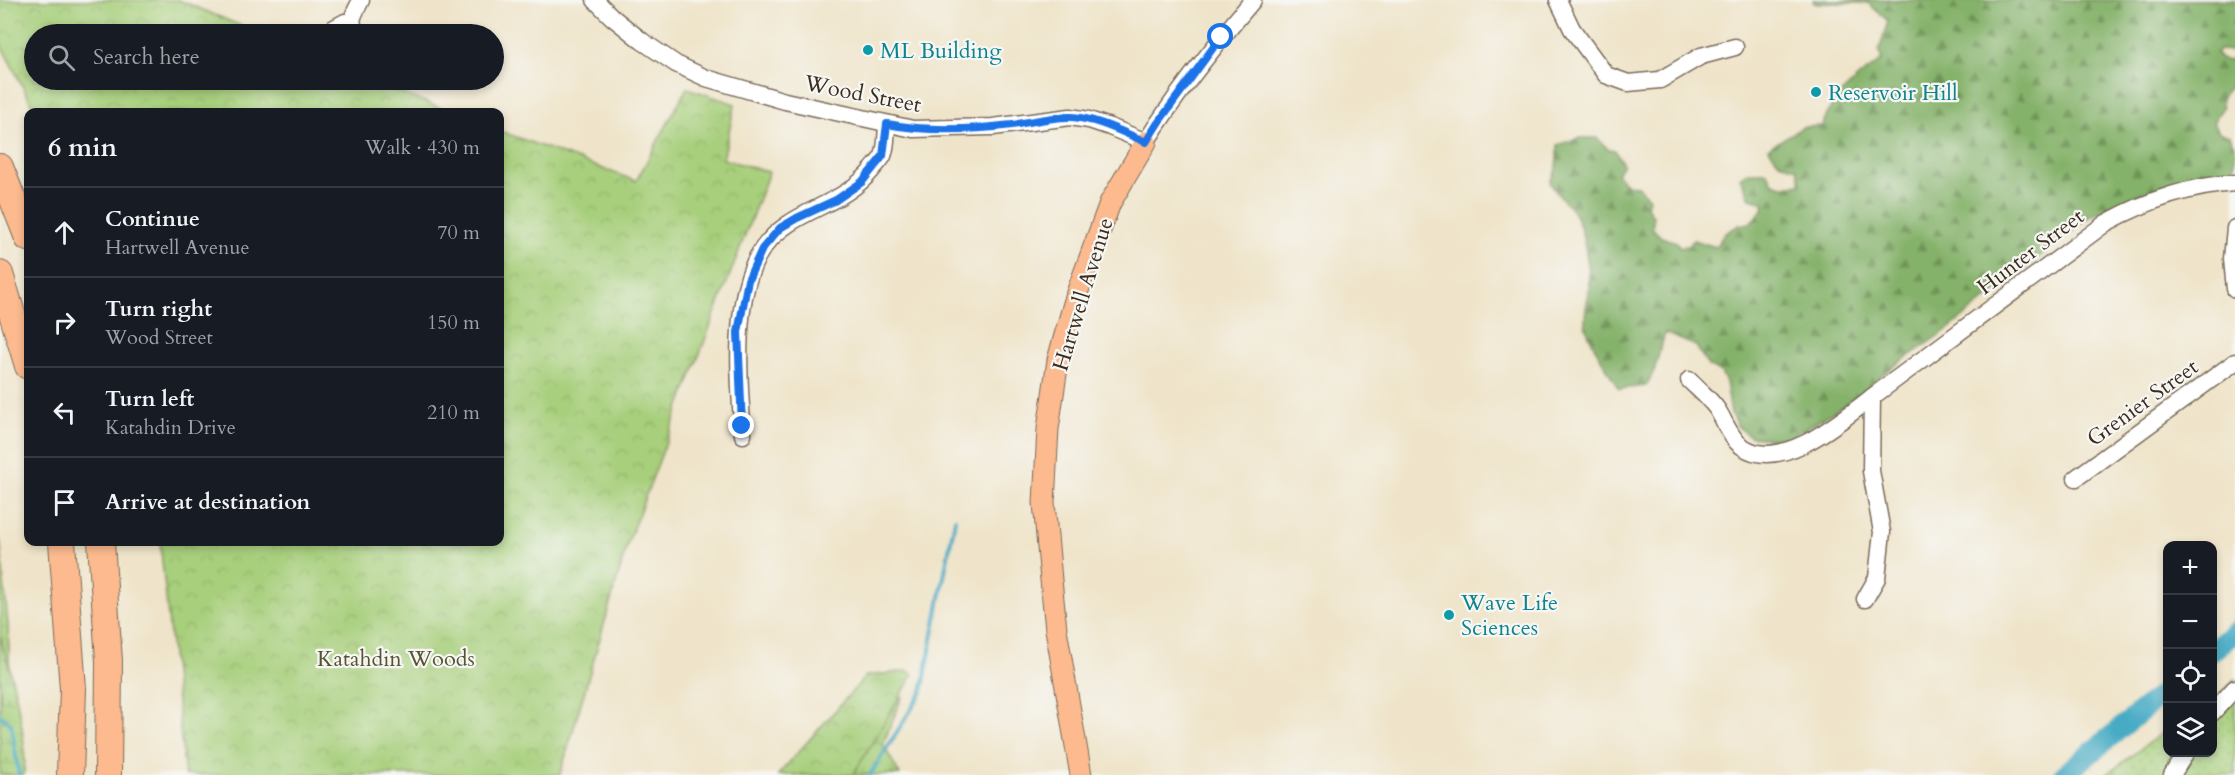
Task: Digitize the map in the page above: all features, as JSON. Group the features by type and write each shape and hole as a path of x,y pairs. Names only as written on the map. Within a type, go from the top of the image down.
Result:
{"highway":[{"path":"0,167 24,228"},
{"path":"0,274 24,353"},
{"path":"62,546 73,690 70,775"},
{"path":"101,546 110,661 108,775"}],"main road":[{"name":"Hartwell Avenue","path":"1081,775 1056,629 1050,569 1044,504 1048,429 1058,360 1077,293 1110,203 1146,142"}],"street":[{"path":"355,24 361,0"},
{"name":"Wood Street","path":"595,0 642,41 676,64 706,78 785,101 913,129 993,127 1070,117 1089,120 1146,142"},
{"name":"Hartwell Avenue","path":"1146,142 1221,37 1253,0"},
{"path":"1558,0 1572,29 1606,75 1628,83 1660,80 1701,56 1736,46"},
{"path":"743,435 738,332 748,280 762,249 780,228 836,200 862,182 883,156 887,124"},
{"name":"Hunter Street","path":"1689,380 1717,408 1742,447 1765,455 1798,448 1836,424 2106,223 2136,206 2164,196 2216,184 2235,183"},
{"path":"2235,228 2232,259 2235,289"},
{"name":"Grenier Street","path":"2076,478 2235,362"},
{"path":"1865,599 1876,578 1882,532 1871,471 1872,397"},
{"path":"2217,708 2235,688"},
{"path":"2172,775 2183,757"}],"green space":[{"path":"0,0 179,0 237,24 24,24 24,89 0,43"},
{"path":"1813,0 2235,0 2235,51 2220,50 2216,53 2227,61 2235,59 2235,82 2224,93 2223,107 2213,123 2220,133 2230,136 2235,146 2235,168 2133,196 2091,216 1951,327 1886,372 1859,395 1784,440 1751,437 1737,426 1731,413 1726,383 1721,372 1708,366 1696,346 1665,333 1654,371 1646,386 1619,389 1595,347 1585,323 1589,275 1582,233 1574,214 1550,182 1556,170 1558,145 1579,138 1597,138 1608,149 1615,150 1623,164 1617,174 1628,185 1638,186 1649,199 1647,206 1653,216 1653,229 1661,237 1677,242 1680,248 1690,245 1693,240 1716,247 1724,234 1739,225 1750,223 1764,208 1762,201 1750,198 1740,178 1748,172 1767,172 1773,183 1782,186 1801,184 1797,168 1780,163 1768,148 1803,127 1822,126 1834,100 1882,60 1879,51 1888,21 1868,3 1814,3"},
{"name":"Katahdin Woods","path":"687,88 735,104 723,159 769,172 628,542 560,775 185,775 160,546 504,546 504,132 636,181"},
{"path":"25,90 394,90 441,108 34,108"},
{"path":"0,539 8,625 11,706 0,764"},
{"path":"0,636 21,724 25,759 24,775 0,775"},
{"path":"908,671 913,675 853,775 778,775 866,676"},
{"path":"882,678 902,697 883,744 900,775 789,775"},
{"path":"2235,679 2235,775 2106,775 2163,732 2163,757 2217,757 2217,699"}],"waterway":[{"path":"870,775 922,692 955,519"},
{"path":"2214,649 2235,632"},
{"path":"2064,775 2163,693"},
{"path":"0,715 11,725 19,775"}],"place":[{"name":"ML Building","path":"868,50"},
{"name":"Reservoir Hill","path":"1816,92"},
{"name":"Wave Life Sciences","path":"1449,615"}],"route":[{"path":"742,426 738,332 748,280 762,249 780,228 836,200 862,182 883,156 887,124 913,129 955,129 993,127 1070,117 1089,120 1146,142 1221,37"}]}
